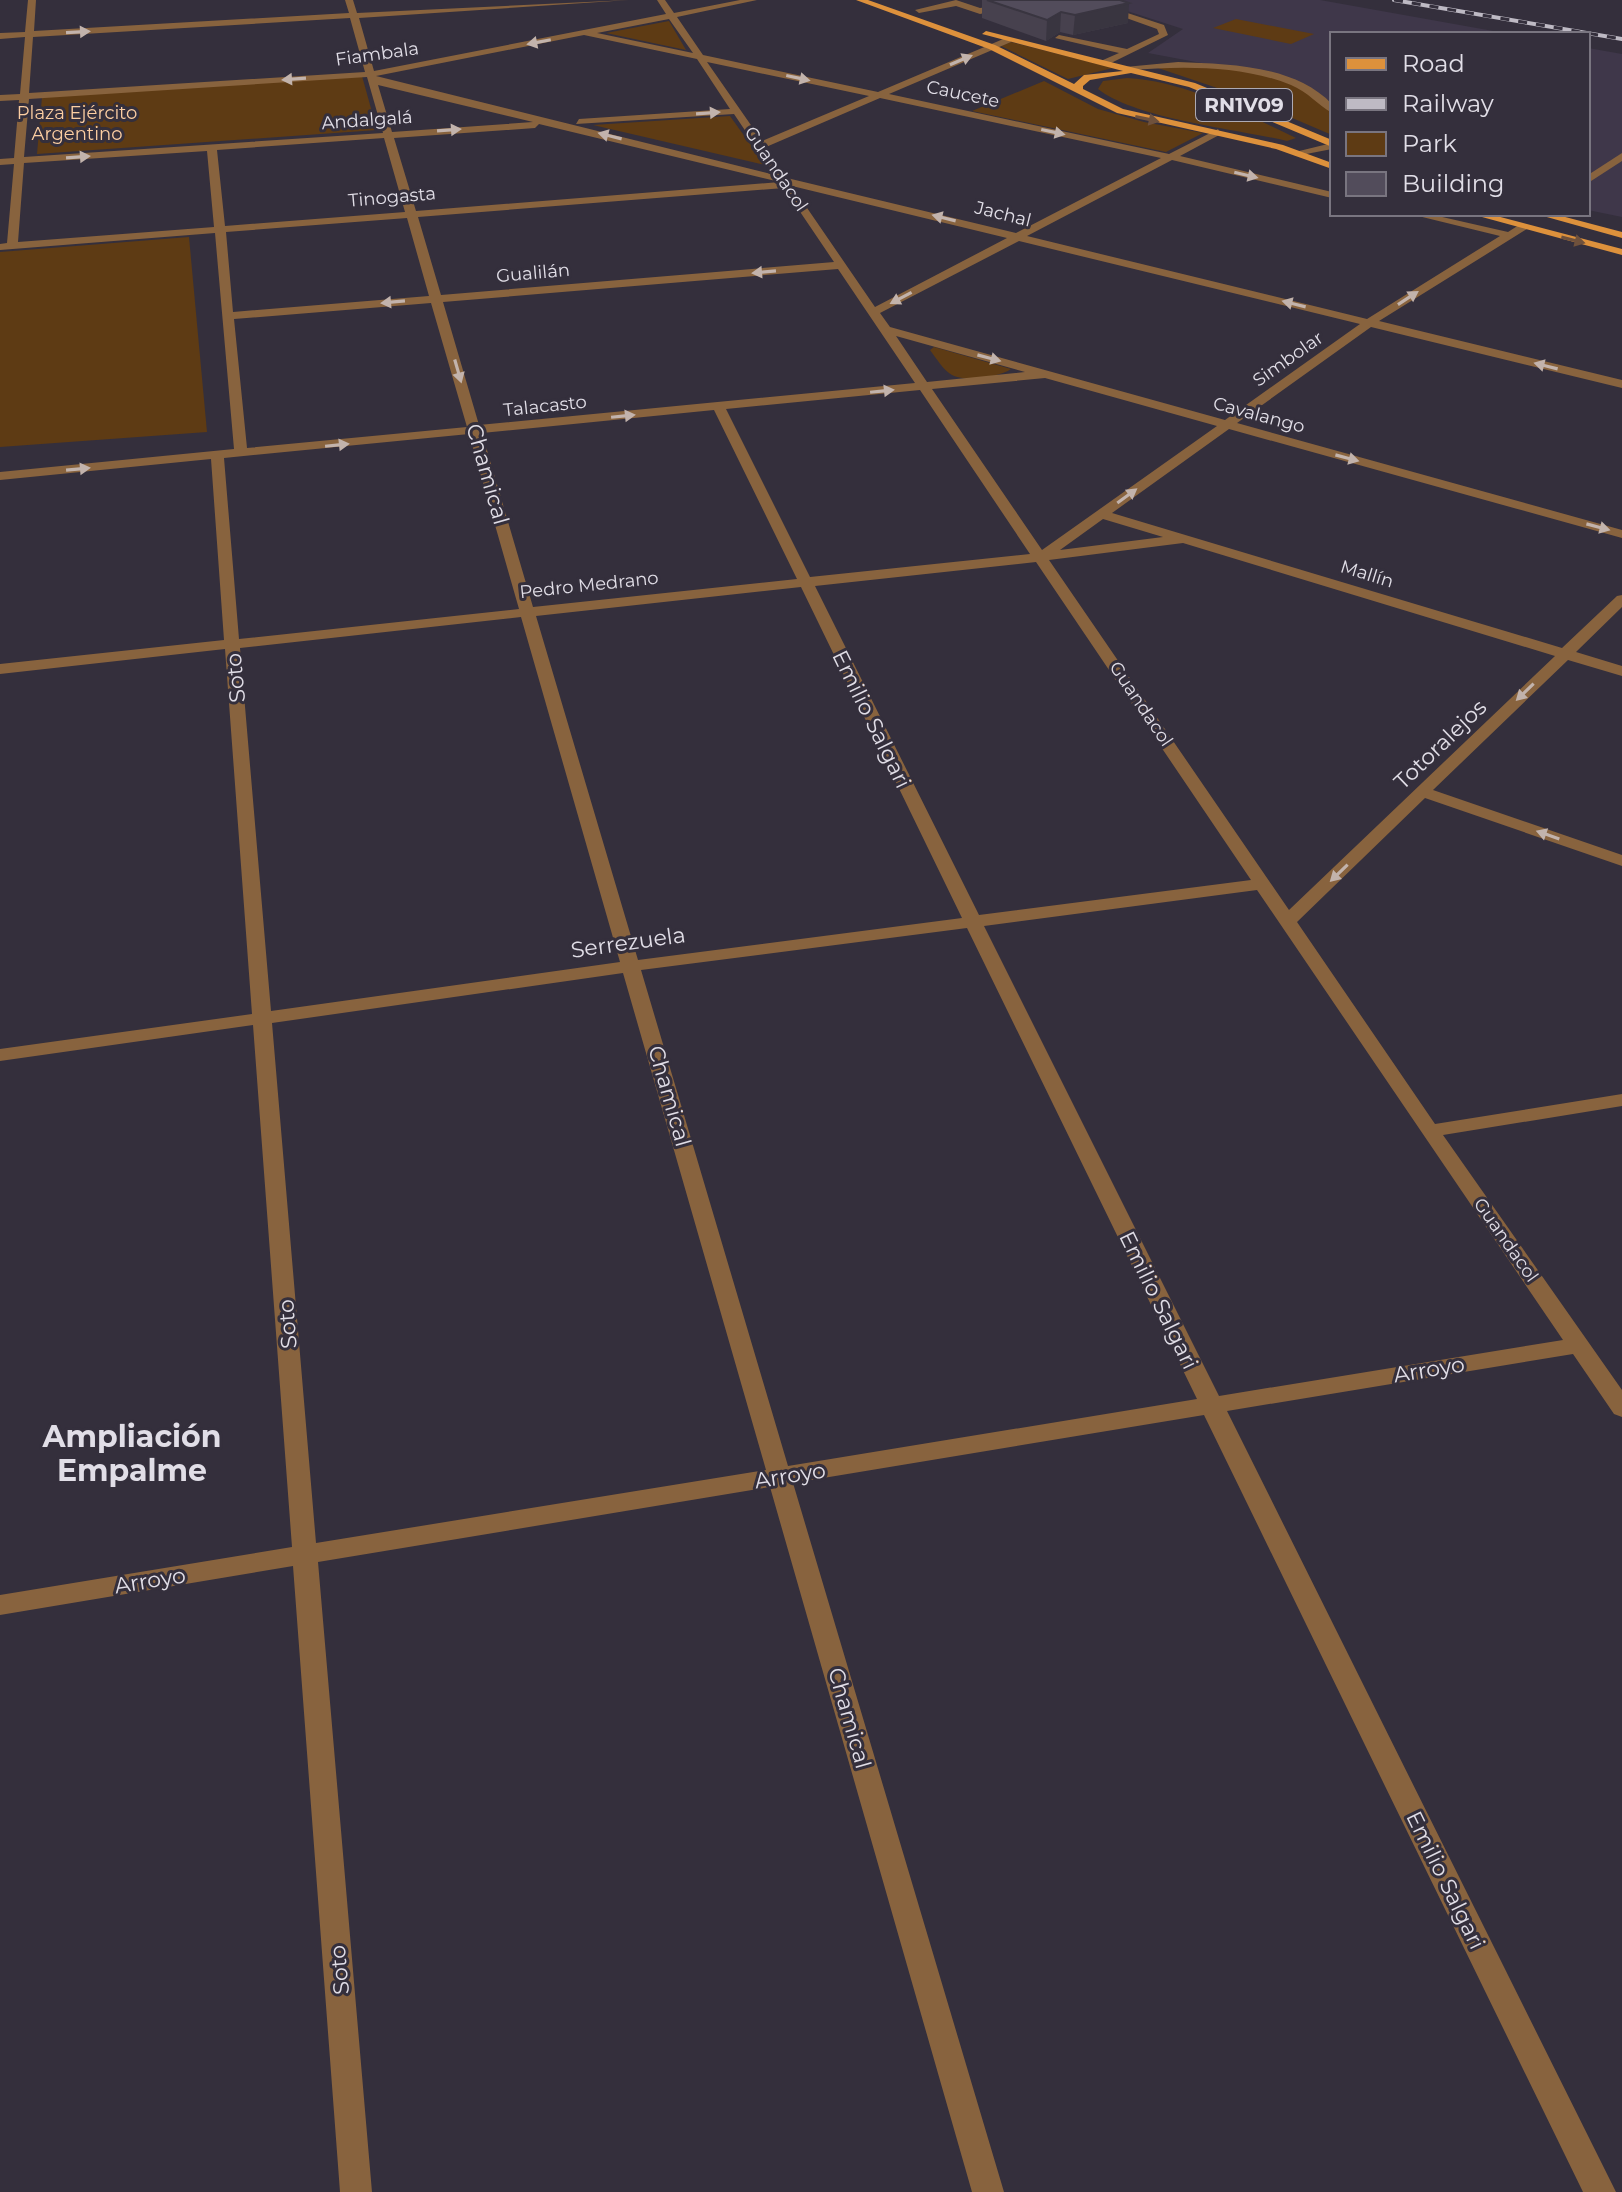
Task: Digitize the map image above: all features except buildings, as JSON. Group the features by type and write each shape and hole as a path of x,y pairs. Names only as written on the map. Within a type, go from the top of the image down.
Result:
{"main road":[{"name":"RN1V09","path":"860,0 992,47 1079,93 1133,116 1218,132 1330,165"},
{"name":"RN1V09","path":"890,0 1008,40 1130,67 1229,98 1330,144"},
{"path":"1079,93 1078,85 1087,77 1123,72 1154,74"},
{"path":"1483,216 1622,252"},
{"path":"1549,216 1622,235"}],"street":[{"path":"6,246 20,161 32,0"},
{"name":"Chamical","path":"349,0 374,77 988,2192"},
{"path":"0,36 625,0"},
{"name":"Guandacol","path":"661,0 1430,1131 1579,1345 1614,1387 1622,1408"},
{"name":"Fiambala","path":"0,98 374,77 753,0"},
{"path":"919,10 956,3 983,12 1039,0"},
{"path":"1080,0 1161,27 1164,35 1106,62"},
{"name":"Caucete","path":"585,33 1171,157 1330,195"},
{"path":"1059,38 1128,52"},
{"path":"760,146 1008,40"},
{"path":"1130,67 1198,64 1278,77 1327,102 1330,107"},
{"name":"Jachal","path":"374,77 784,182 1019,236 1622,384"},
{"name":"Andalgalá","path":"0,162 736,111"},
{"path":"874,312 1218,132"},
{"path":"1296,153 1330,145"},
{"path":"212,147 241,454"},
{"path":"1590,179 1622,156"},
{"name":"Tinogasta","path":"6,246 784,182"},
{"path":"1424,216 1508,235"},
{"name":"Simbolar","path":"1041,557 1370,322 1523,227"},
{"name":"Gualilán","path":"228,316 842,265"},
{"name":"Cavalango","path":"886,330 1622,534"},
{"name":"Talacasto","path":"0,476 1046,374"},
{"name":"Emilio Salgari","path":"719,407 1600,2192"},
{"name":"Soto","path":"217,457 356,2192"},
{"name":"Mallín","path":"1101,514 1622,671"},
{"name":"Pedro Medrano","path":"0,669 1041,557 1182,539"},
{"name":"Totoralejos","path":"1289,920 1622,599"},
{"path":"1423,792 1622,861"},
{"name":"Serrezuela","path":"0,1055 971,920 1263,884"},
{"path":"1430,1131 1622,1100"},
{"name":"Arroyo","path":"0,1605 1579,1345"}],"shaded area":[{"path":"1093,0 1320,0 1499,32 1330,32 1330,101 1276,77 1148,53 1183,29"},
{"path":"1590,48 1622,54 1622,217 1590,210"}],"green space":[{"path":"1236,19 1314,34 1291,44 1213,28"},
{"path":"669,21 686,50 606,33"},
{"path":"1011,42 1113,68 1068,79 1001,46"},
{"path":"1213,66 1297,85 1325,100 1330,108 1330,134 1238,95 1158,68"},
{"name":"Plaza Ejército Argentino","path":"362,76 377,130 37,154 42,97"},
{"path":"1127,78 1149,80 1193,92 1296,138 1287,141 1188,122 1137,108 1098,89 1103,81"},
{"path":"1044,81 1098,109 1144,122 1203,133 1166,152 972,111"},
{"path":"730,116 765,165 593,125"},
{"path":"189,237 207,432 0,447 0,252"},
{"path":"934,347 1011,369 982,378 958,377 940,364 930,350"}],"railway":[{"path":"1394,0 1581,32"},
{"path":"1590,34 1622,39"}],"district":[{"name":"Ampliación Empalme","path":"132,1454"}]}
